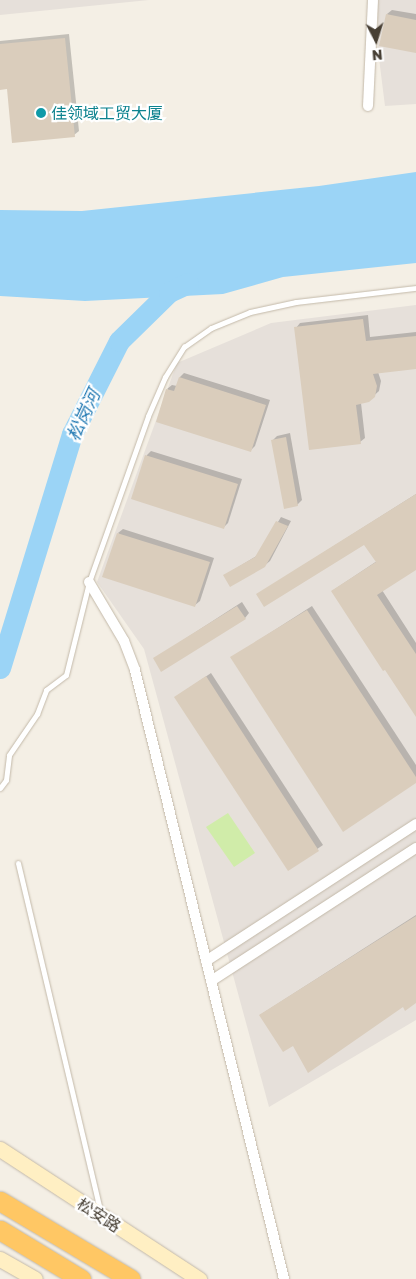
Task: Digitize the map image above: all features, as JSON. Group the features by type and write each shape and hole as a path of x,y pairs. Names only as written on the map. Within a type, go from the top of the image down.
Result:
{"highway":[{"path":"0,1201 131,1279"},
{"path":"0,1230 81,1279"}],"main road":[{"name":"松安路","path":"0,1149 199,1279"},
{"path":"0,1258 35,1279"}],"street":[{"path":"368,106 373,0"},
{"path":"89,582 124,641 135,670 284,1279"},
{"path":"206,961 416,824"},
{"path":"211,981 416,848"},
{"path":"278,1279 281,1266"}],"lane":[{"path":"0,788 6,780 9,755 36,714 46,690 66,675 89,582 148,416 165,377 184,347 211,328 250,312 296,302 416,288"},
{"path":"18,862 102,1217"}],"shaded area":[{"path":"0,0 149,0 0,15"},
{"path":"378,0 416,0 416,104 385,106 378,50"},
{"path":"416,305 416,1020 269,1107 144,649 97,582 177,363 271,323"}],"green space":[{"path":"228,813 255,853 234,867 206,827"}],"water":[{"path":"416,172 416,263 283,277 223,294 85,301 0,296 0,210 82,211 319,186"}],"building":[{"path":"386,14 416,20 416,53 379,46"},
{"name":"佳领域工贸大厦","path":"65,38 75,137 12,143 7,89 0,90 0,44"},
{"path":"363,319 366,341 416,336 416,369 373,374 377,386 375,397 369,402 356,405 361,444 309,450 294,327"},
{"path":"179,377 266,405 251,452 156,422 166,389 174,391"},
{"path":"286,437 298,506 284,509 271,440"},
{"path":"145,455 238,484 224,529 131,499"},
{"path":"416,494 416,570 377,595 416,654 416,717 385,670 383,671 331,591 376,562 364,545 264,607 256,594"},
{"path":"276,521 288,526 265,567 230,587 223,575 255,557"},
{"path":"117,533 210,562 195,607 102,577"},
{"path":"237,606 246,619 161,672 153,658"},
{"path":"307,610 416,777 416,783 343,832 230,657"},
{"path":"206,676 319,851 288,871 174,697"},
{"path":"416,916 416,1003 405,1011 403,1007 308,1073 293,1046 283,1052 259,1015"}],"waterway":[{"name":"松岗河","path":"0,668 72,434 119,341 169,292 188,283"}],"place":[{"name":"佳领域工贸大厦","path":"41,113"}]}
